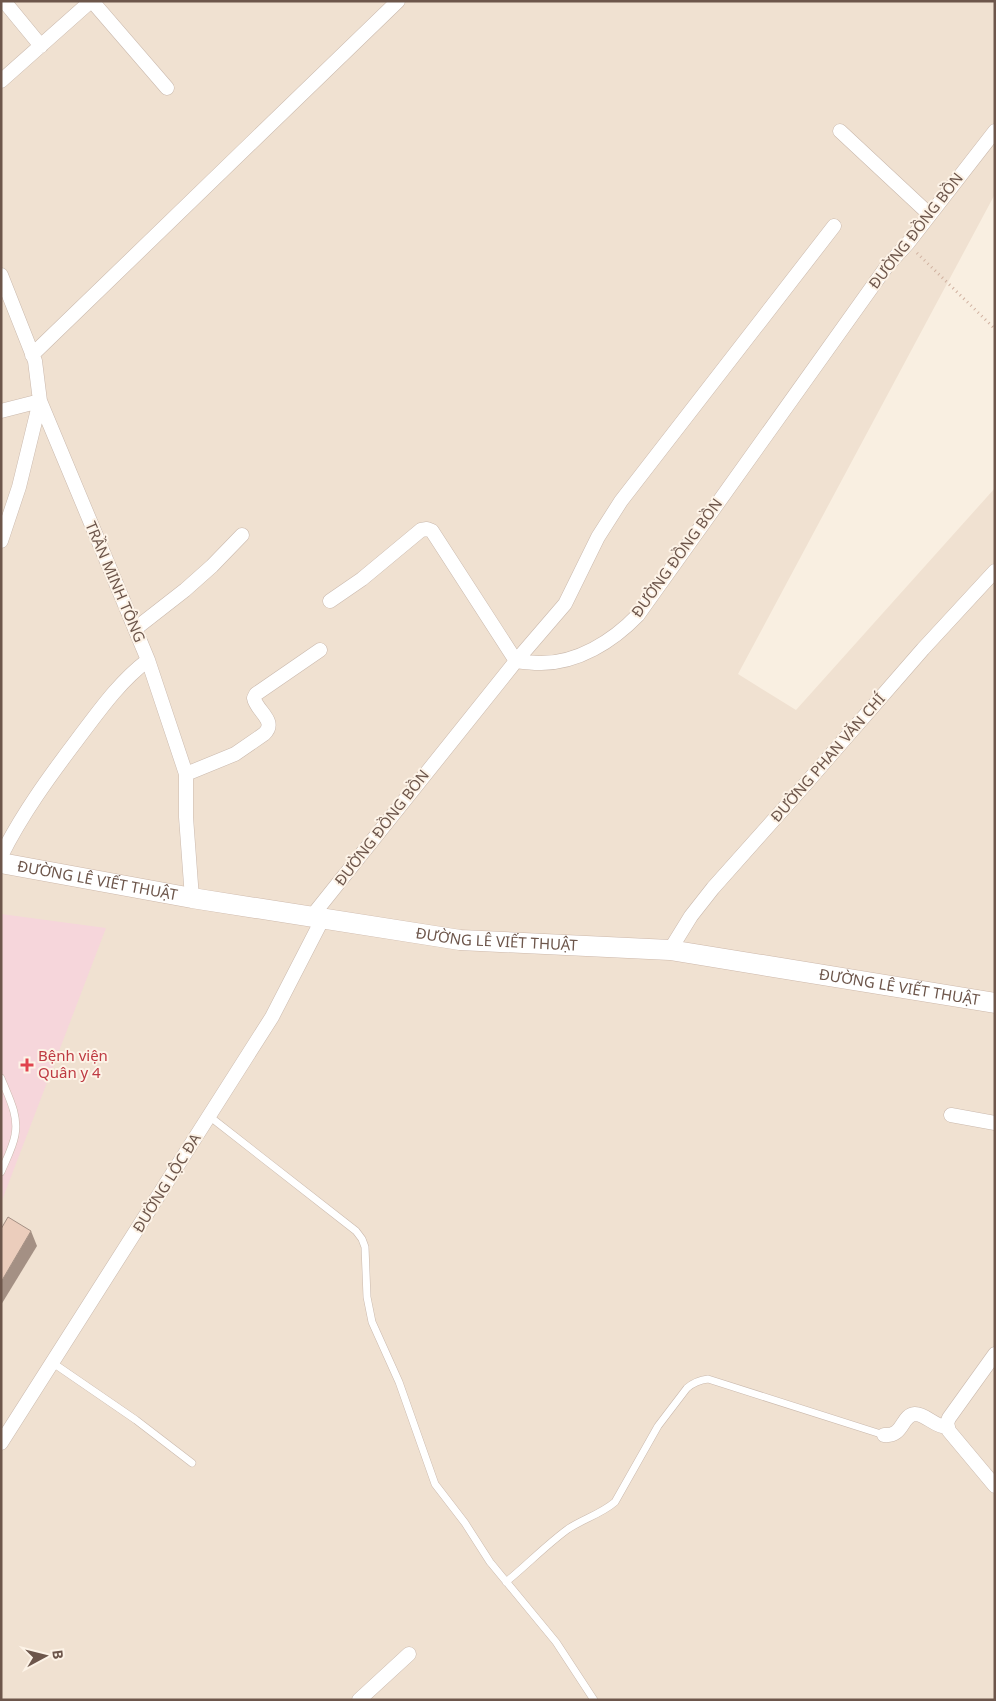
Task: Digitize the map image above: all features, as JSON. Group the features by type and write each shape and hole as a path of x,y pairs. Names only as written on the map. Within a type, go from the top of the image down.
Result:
{"main road":[{"name":"ĐƯỜNG LÊ VIẾT THUẬT","path":"1,863 192,898 460,940 670,950 995,1003"}],"street":[{"path":"4,1 41,46"},
{"path":"1,80 91,1 167,88"},
{"path":"32,356 398,1"},
{"path":"840,131 929,214"},
{"name":"ĐƯỜNG ĐỒNG BỒN","path":"317,917 516,661 540,664 574,657 606,642 638,615 887,266 908,243 995,131"},
{"path":"330,601 362,579 421,530 427,528 432,532 516,661 565,604 598,537 621,501 834,226"},
{"name":"TRẦN MINH TÔNG","path":"1,274 35,362 40,401 148,660 186,774 186,817 192,898"},
{"path":"1,411 40,401 19,487 1,541"},
{"path":"135,628 185,590 242,535"},
{"name":"ĐƯỜNG PHAN VĂN CHÍ","path":"670,950 691,916 713,888 923,649 995,571"},
{"path":"186,774 235,754 264,734 270,725 255,703 254,698 256,694 320,650"},
{"path":"1,856 18,824 53,772 109,697 127,677 148,660"},
{"name":"ĐƯỜNG LỘC ĐA","path":"1,1443 272,1017 317,917"},
{"path":"951,1115 995,1123"},
{"path":"947,1427 949,1418 995,1354"},
{"path":"884,1435 895,1434 908,1417 915,1414 939,1426 947,1427 995,1486"},
{"path":"359,1700 409,1654"}],"lane":[{"path":"1,1078 15,1113 16,1122 16,1134 1,1172"},
{"path":"209,1116 356,1231 362,1239 365,1247 367,1297 372,1322 399,1382 430,1475 441,1494 465,1523 490,1562 556,1642 594,1700"},
{"path":"53,1363 136,1420 192,1463"},
{"path":"506,1582 568,1530 584,1519 608,1508 615,1502 658,1426 692,1383 708,1379 884,1435"}],"path":[{"path":"908,243 995,329"}],"shaded area":[{"path":"1,1 994,1 995,194 738,674 796,710 995,488 995,1700 1,1700"},
{"name":"Bệnh viện Quân y 4","path":"1,914 106,928 1,1203"}],"building":[{"path":"8,1217 31,1231 1,1282 1,1229"}],"place":[{"name":"Bệnh viện Quân y 4","path":"27,1065"}]}
